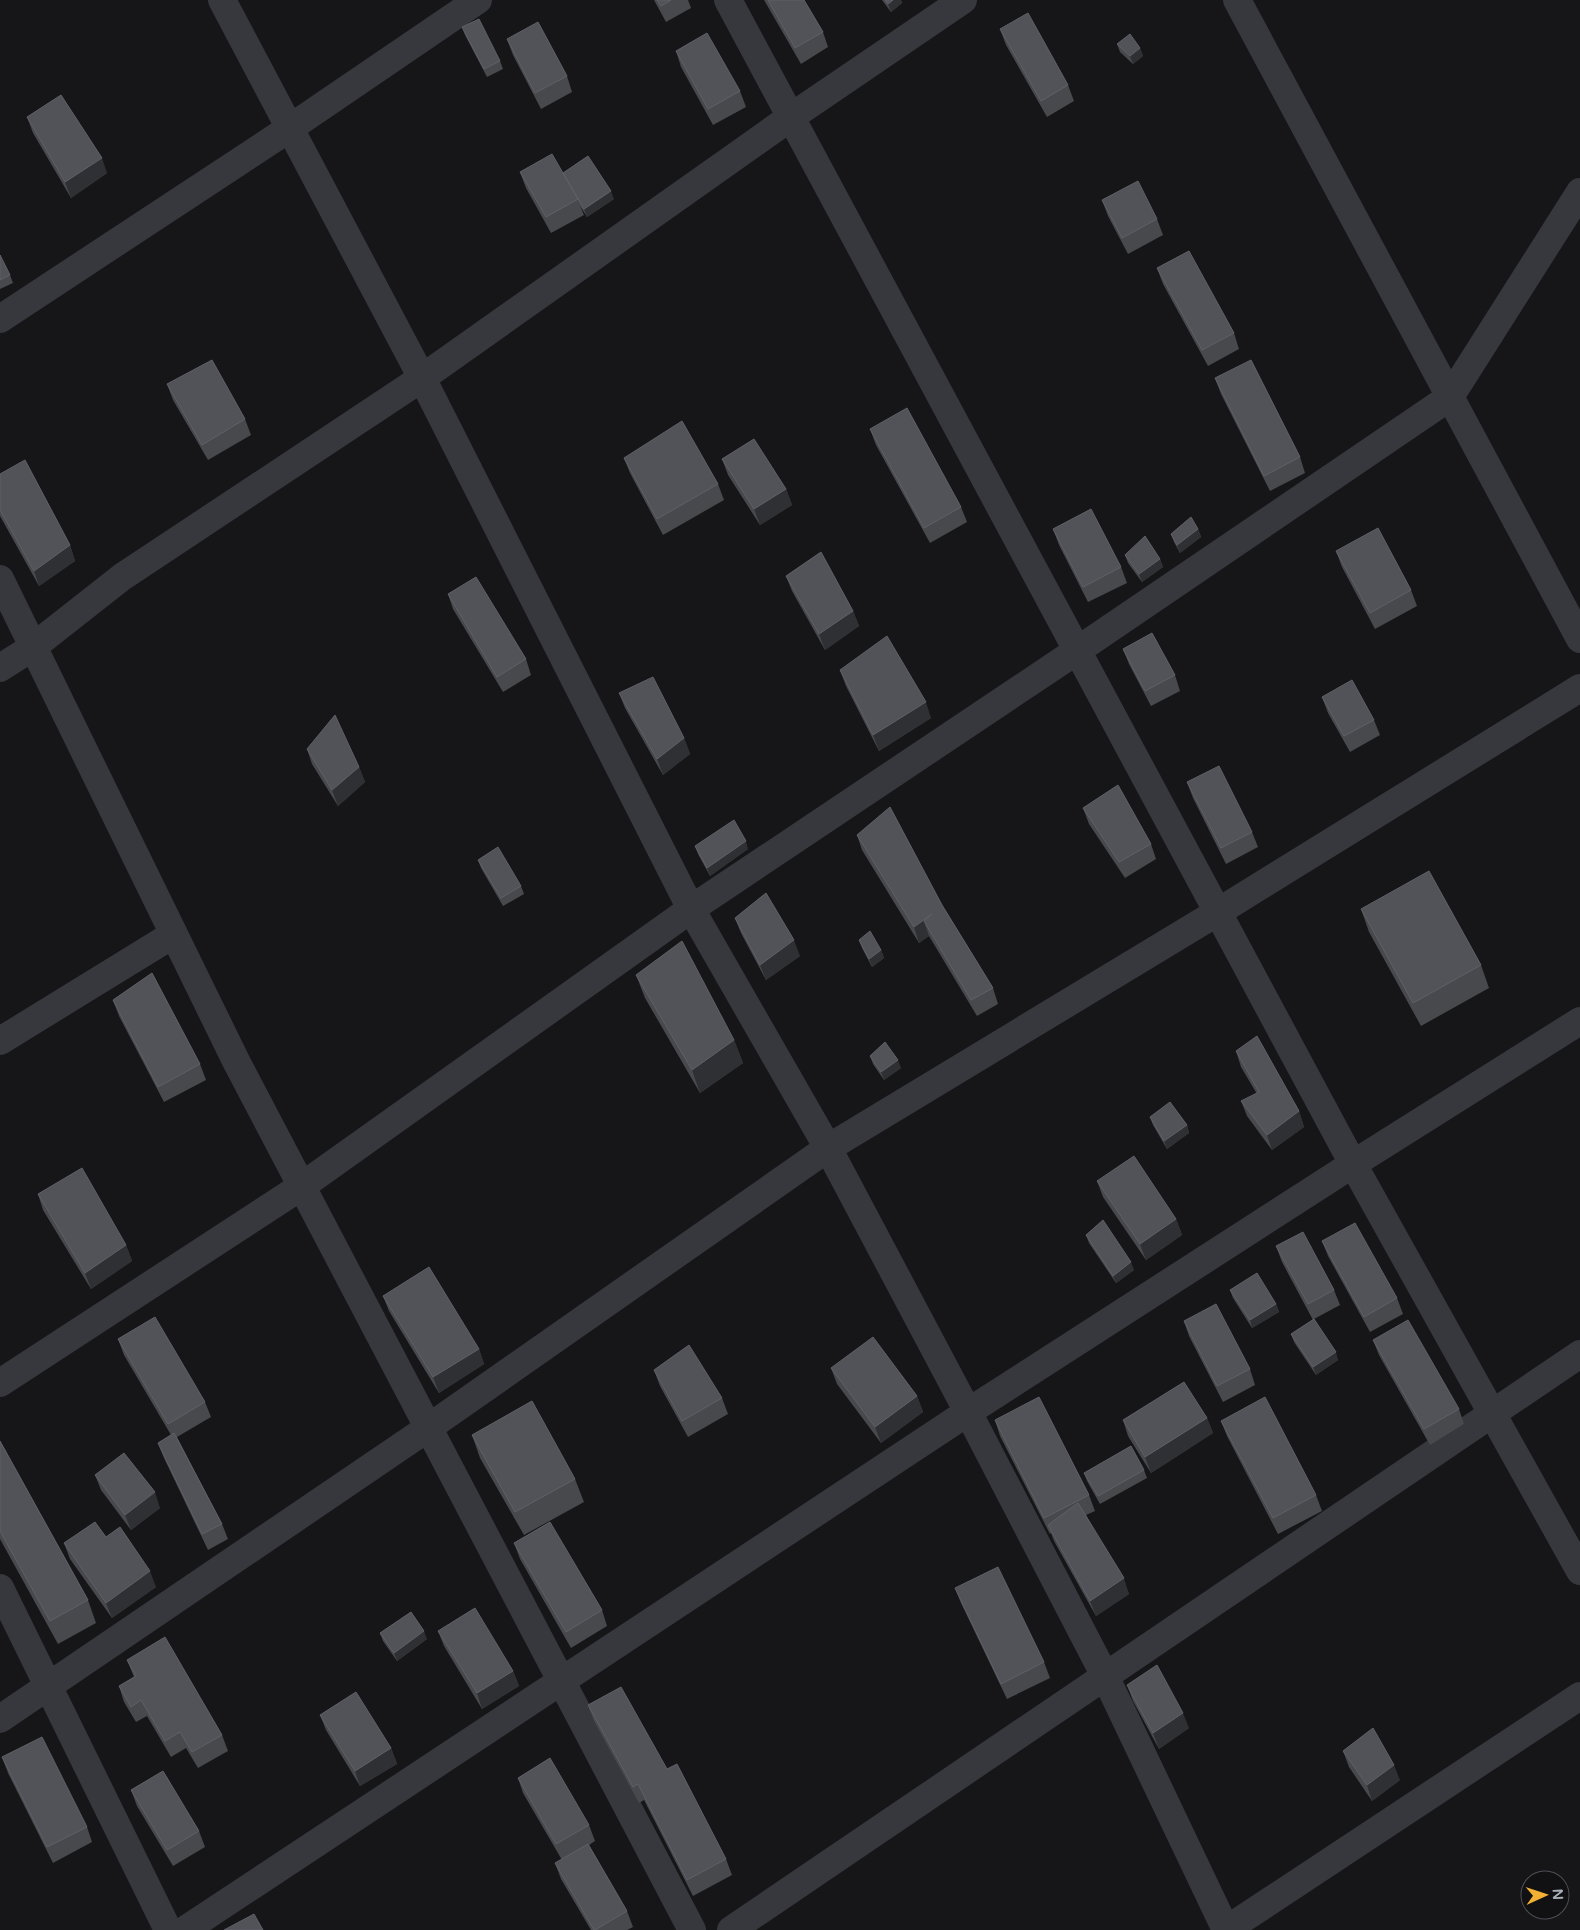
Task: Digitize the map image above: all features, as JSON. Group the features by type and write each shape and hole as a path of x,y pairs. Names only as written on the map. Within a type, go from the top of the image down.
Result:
{"street":[{"path":"222,0 422,378 691,909 828,1148 968,1412 1105,1676 1226,1930 1580,1696"},
{"path":"0,319 290,128 478,0"},
{"path":"728,0 1353,1164 1580,1571"},
{"path":"0,668 33,646 122,577 422,378 791,117 964,0"},
{"path":"1237,0 1580,639"},
{"path":"0,1383 302,1186 691,909 1078,650 1450,396 1580,192"},
{"path":"0,579 236,1061 692,1930"},
{"path":"0,1719 428,1428 828,1148 1218,912 1580,688"},
{"path":"0,1041 174,934"},
{"path":"185,1930 968,1412 1353,1164 1580,1021"},
{"path":"731,1930 1580,1354"},
{"path":"0,1588 168,1930"}],"building":[{"path":"657,0 671,0 661,6"},
{"path":"768,0 804,0 823,32 795,48"},
{"path":"885,0 893,0 888,4"},
{"path":"1028,13 1068,85 1041,101 1000,29"},
{"path":"479,19 500,61 484,69 462,27"},
{"path":"538,22 567,76 535,93 507,39"},
{"path":"707,33 740,91 708,109 676,51"},
{"path":"1130,34 1140,48 1130,56 1117,44"},
{"path":"61,95 102,158 65,182 27,117"},
{"path":"552,154 578,199 546,217 520,172"},
{"path":"588,156 611,191 584,209 563,173"},
{"path":"1138,181 1157,219 1122,238 1102,200"},
{"path":"1189,251 1234,333 1202,350 1157,268"},
{"path":"0,255 10,275 0,280"},
{"path":"212,360 245,419 202,445 167,384"},
{"path":"1251,360 1300,457 1264,476 1215,378"},
{"path":"907,408 961,507 924,528 870,429"},
{"path":"682,421 718,484 657,519 624,458"},
{"path":"754,439 786,489 754,509 722,459"},
{"path":"25,460 70,545 34,571 0,510 0,474"},
{"path":"1091,509 1121,567 1083,587 1053,529"},
{"path":"1191,517 1198,529 1177,545 1171,534"},
{"path":"1378,528 1411,590 1370,613 1336,551"},
{"path":"1145,536 1160,559 1139,574 1125,555"},
{"path":"821,552 853,611 819,634 786,576"},
{"path":"476,577 526,659 497,677 448,594"},
{"path":"1152,633 1175,675 1145,691 1123,649"},
{"path":"887,636 926,702 873,735 840,670"},
{"path":"653,677 684,738 657,759 619,693"},
{"path":"1352,680 1374,720 1344,736 1322,697"},
{"path":"335,715 359,767 332,790 307,749"},
{"path":"1219,766 1252,832 1221,848 1187,782"},
{"path":"1118,785 1151,844 1119,862 1083,808"},
{"path":"890,807 942,905 993,988 971,1000 924,921 932,914 914,927 857,835"},
{"path":"734,820 746,841 707,868 695,846"},
{"path":"498,847 521,886 501,898 478,860"},
{"path":"1429,871 1481,965 1413,1003 1361,909"},
{"path":"766,893 794,940 760,965 735,918"},
{"path":"870,931 881,950 869,959 859,940"},
{"path":"682,941 734,1040 692,1070 636,975"},
{"path":"152,973 200,1064 158,1087 113,1000"},
{"path":"1257,1036 1299,1111 1267,1135 1241,1101 1259,1092 1236,1051"},
{"path":"885,1042 898,1060 881,1072 870,1056"},
{"path":"1170,1102 1187,1125 1164,1141 1150,1117"},
{"path":"1134,1156 1176,1219 1140,1244 1097,1181"},
{"path":"82,1168 126,1245 85,1273 38,1194"},
{"path":"1103,1220 1131,1262 1113,1276 1086,1235"},
{"path":"1355,1223 1397,1298 1364,1317 1322,1241"},
{"path":"1303,1232 1334,1290 1308,1304 1276,1246"},
{"path":"429,1267 479,1349 433,1377 383,1296"},
{"path":"1257,1273 1276,1304 1250,1320 1230,1290"},
{"path":"1216,1304 1250,1369 1217,1386 1184,1321"},
{"path":"155,1317 205,1402 168,1424 118,1339"},
{"path":"1314,1319 1336,1352 1313,1367 1291,1334"},
{"path":"1408,1320 1459,1409 1424,1429 1373,1340"},
{"path":"873,1337 917,1396 875,1427 831,1368"},
{"path":"689,1345 722,1398 682,1421 654,1370"},
{"path":"1184,1382 1207,1418 1145,1457 1123,1420"},
{"path":"1039,1397 1089,1495 1044,1518 995,1420"},
{"path":"1265,1397 1316,1495 1273,1518 1221,1421"},
{"path":"532,1401 575,1479 515,1512 472,1435"},
{"path":"174,1433 222,1524 202,1534 158,1443"},
{"path":"0,1441 88,1600 50,1621 0,1531"},
{"path":"1131,1446 1144,1470 1098,1496 1084,1473"},
{"path":"124,1453 155,1492 125,1515 95,1475"},
{"path":"1078,1503 1124,1578 1090,1601 1048,1525"},
{"path":"95,1522 106,1537 120,1527 150,1571 106,1603 64,1543"},
{"path":"550,1522 602,1610 566,1632 514,1543"},
{"path":"998,1567 1044,1662 1001,1684 955,1588"},
{"path":"475,1608 513,1671 477,1693 438,1631"},
{"path":"411,1612 424,1631 394,1653 380,1633"},
{"path":"165,1637 222,1735 192,1752 180,1732 165,1741 141,1700 131,1707 119,1686 136,1676 127,1660"},
{"path":"1157,1665 1183,1713 1153,1733 1127,1685"},
{"path":"621,1687 667,1769 677,1764 726,1859 687,1880 638,1784 633,1787 588,1705"},
{"path":"356,1692 391,1748 355,1771 320,1715"},
{"path":"1373,1728 1394,1765 1367,1785 1343,1751"},
{"path":"42,1737 87,1827 47,1847 2,1757"},
{"path":"550,1758 589,1825 556,1844 518,1778"},
{"path":"163,1771 199,1831 167,1850 131,1790"},
{"path":"588,1844 627,1911 595,1930 555,1863"},
{"path":"254,1914 263,1930 224,1930"}]}
